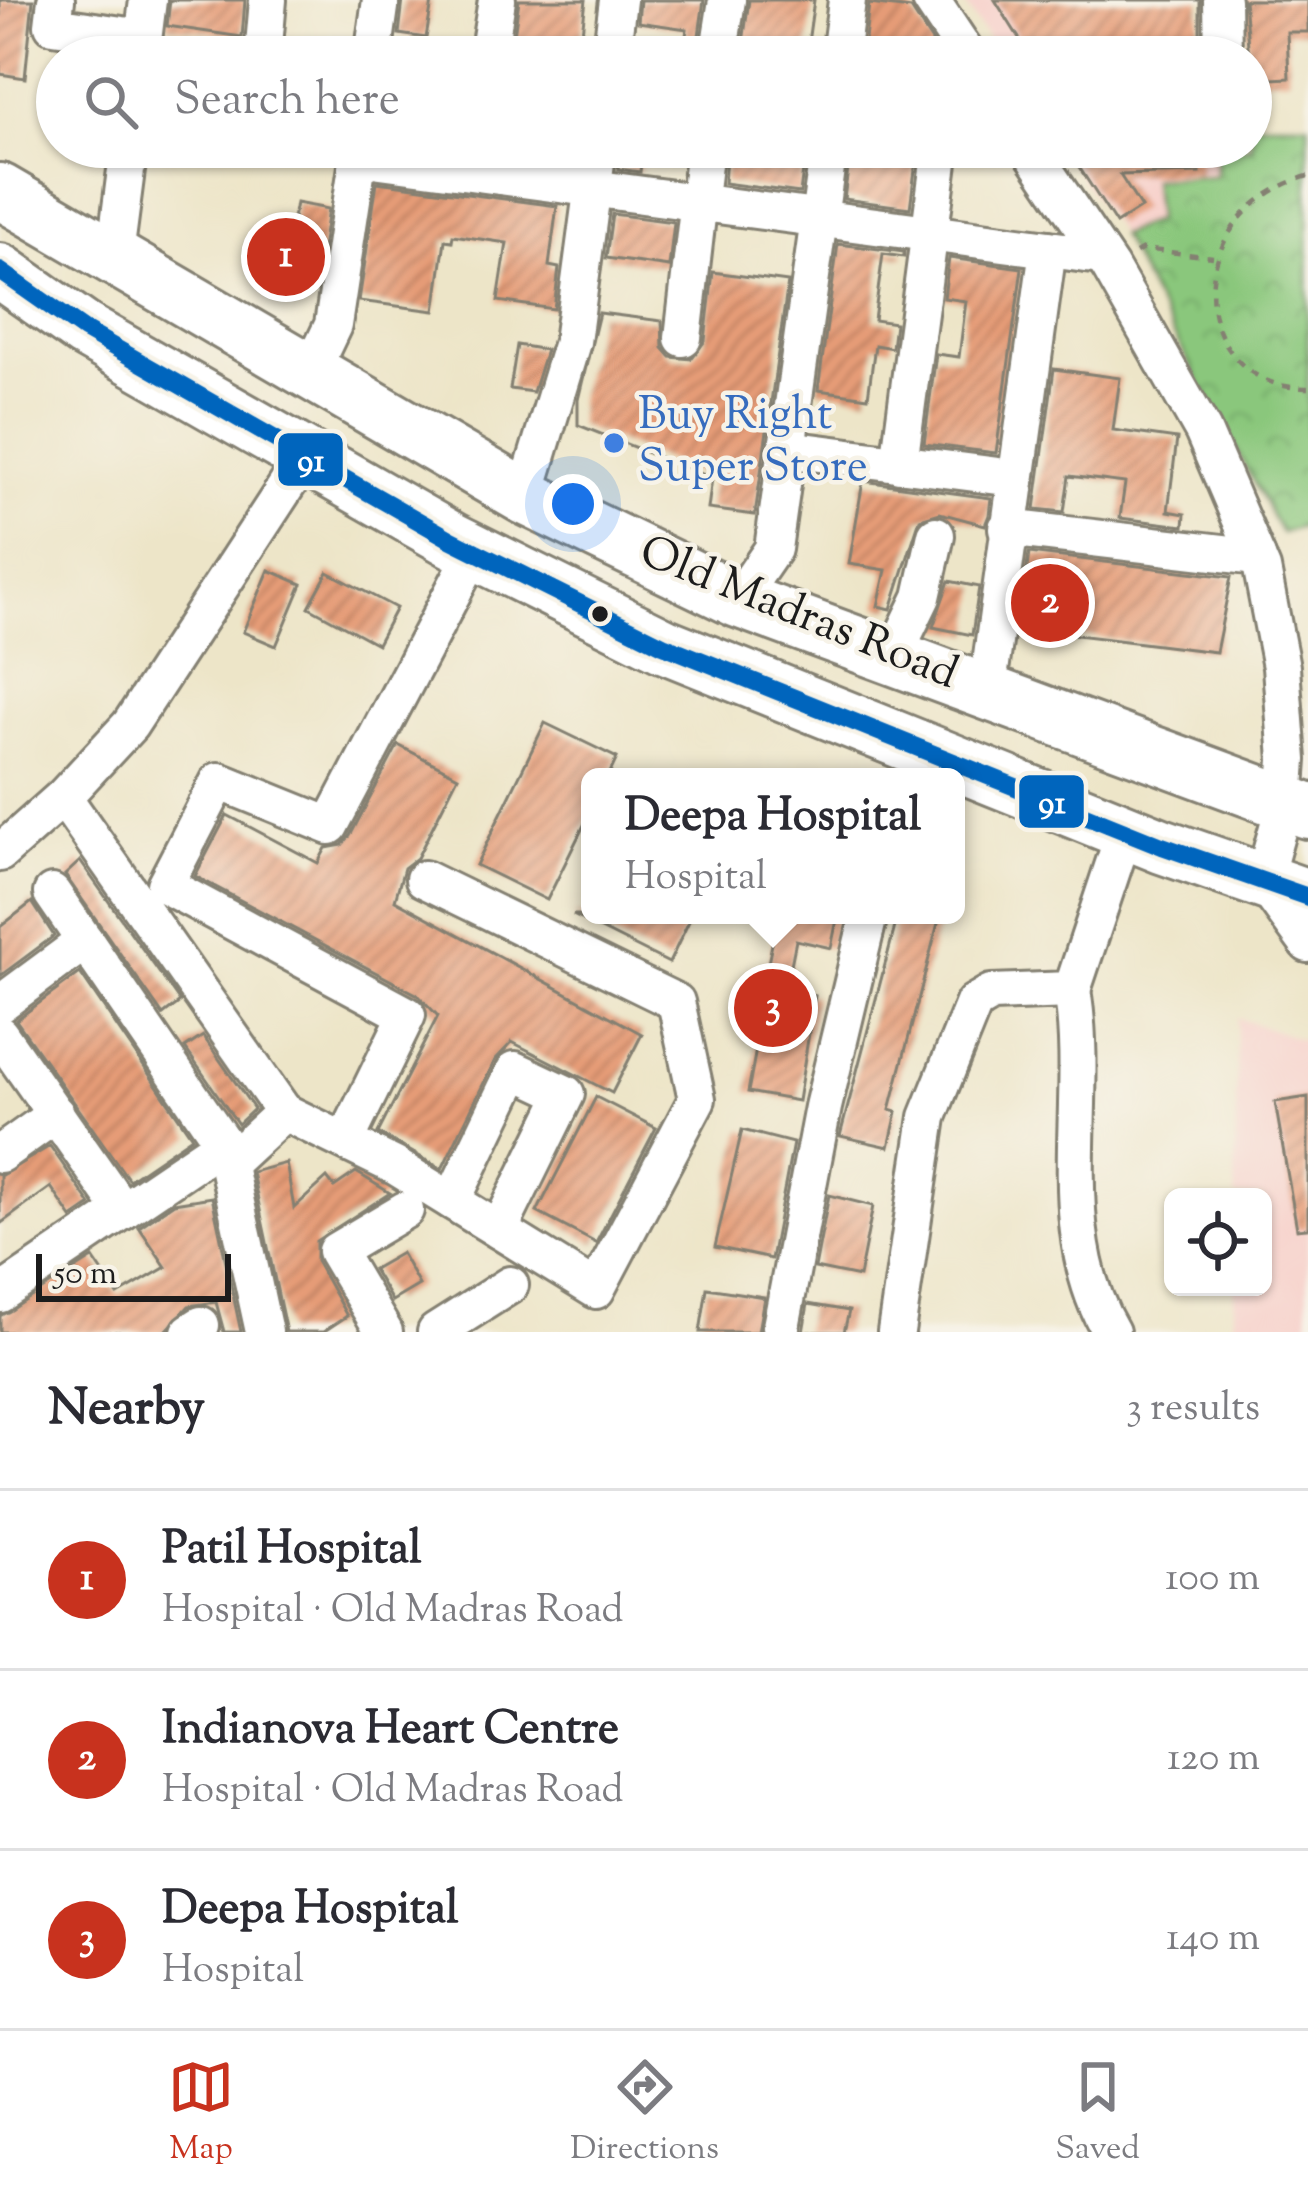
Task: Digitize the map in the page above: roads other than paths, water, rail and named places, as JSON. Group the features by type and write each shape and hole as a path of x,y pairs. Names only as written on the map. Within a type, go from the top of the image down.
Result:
{"highway":[{"name":"Old Madras Road","path":"0,191 525,497 738,599 1296,806"},
{"name":"Old Madras Road","path":"0,271 84,330 474,552 906,761"},
{"name":"Old Madras Road","path":"965,780 1286,889"}],"street":[{"path":"56,0 53,25 96,36"},
{"path":"144,36 148,0"},
{"path":"265,36 268,0"},
{"path":"376,36 381,0"},
{"path":"491,36 497,0"},
{"path":"613,36 618,0"},
{"path":"721,36 727,0"},
{"path":"843,36 847,0"},
{"path":"932,0 952,36"},
{"path":"1222,0 1222,36"},
{"path":"115,255 126,168"},
{"path":"312,369 333,326 357,168"},
{"path":"501,168 592,192 928,232 1106,262"},
{"path":"525,497 572,342 595,168"},
{"path":"683,338 702,168"},
{"path":"738,599 773,549 826,168"},
{"path":"899,464 938,168"},
{"path":"1043,168 1106,262 1202,431 1257,557 1281,667 1296,806 1286,889 1308,944"},
{"path":"986,693 1048,249"},
{"path":"788,449 1014,478"},
{"path":"0,853 63,797 130,725 171,669 306,456"},
{"path":"1007,528 1257,557"},
{"path":"892,657 922,597 936,535"},
{"path":"346,1140 407,1015 165,885 219,781 330,826 474,552"},
{"path":"63,797 284,1112 346,1140 596,1290 697,1099 676,1002 424,879"},
{"path":"1111,1332 1098,1310 1078,1219 1078,1023 1072,990 1125,831"},
{"path":"52,893 227,1153 264,1332"},
{"path":"780,1332 823,1106 867,924"},
{"path":"0,1004 85,941"},
{"path":"896,1332 928,1117 974,1003 991,993 1072,990"},
{"path":"0,1035 123,1211"},
{"path":"452,1201 515,1070 566,1094 499,1230"},
{"path":"0,1294 123,1211 227,1153 284,1112"},
{"path":"0,1154 56,1114"},
{"path":"385,1332 336,1251 405,1210"},
{"path":"436,1332 510,1285"}],"place":[{"name":"Patil Hospital","path":"286,257"},
{"name":"Buy Right Super Store","path":"614,443"},
{"name":"Indianova Heart Centre","path":"1050,603"},
{"name":"Deepa Hospital","path":"773,1008"}]}
